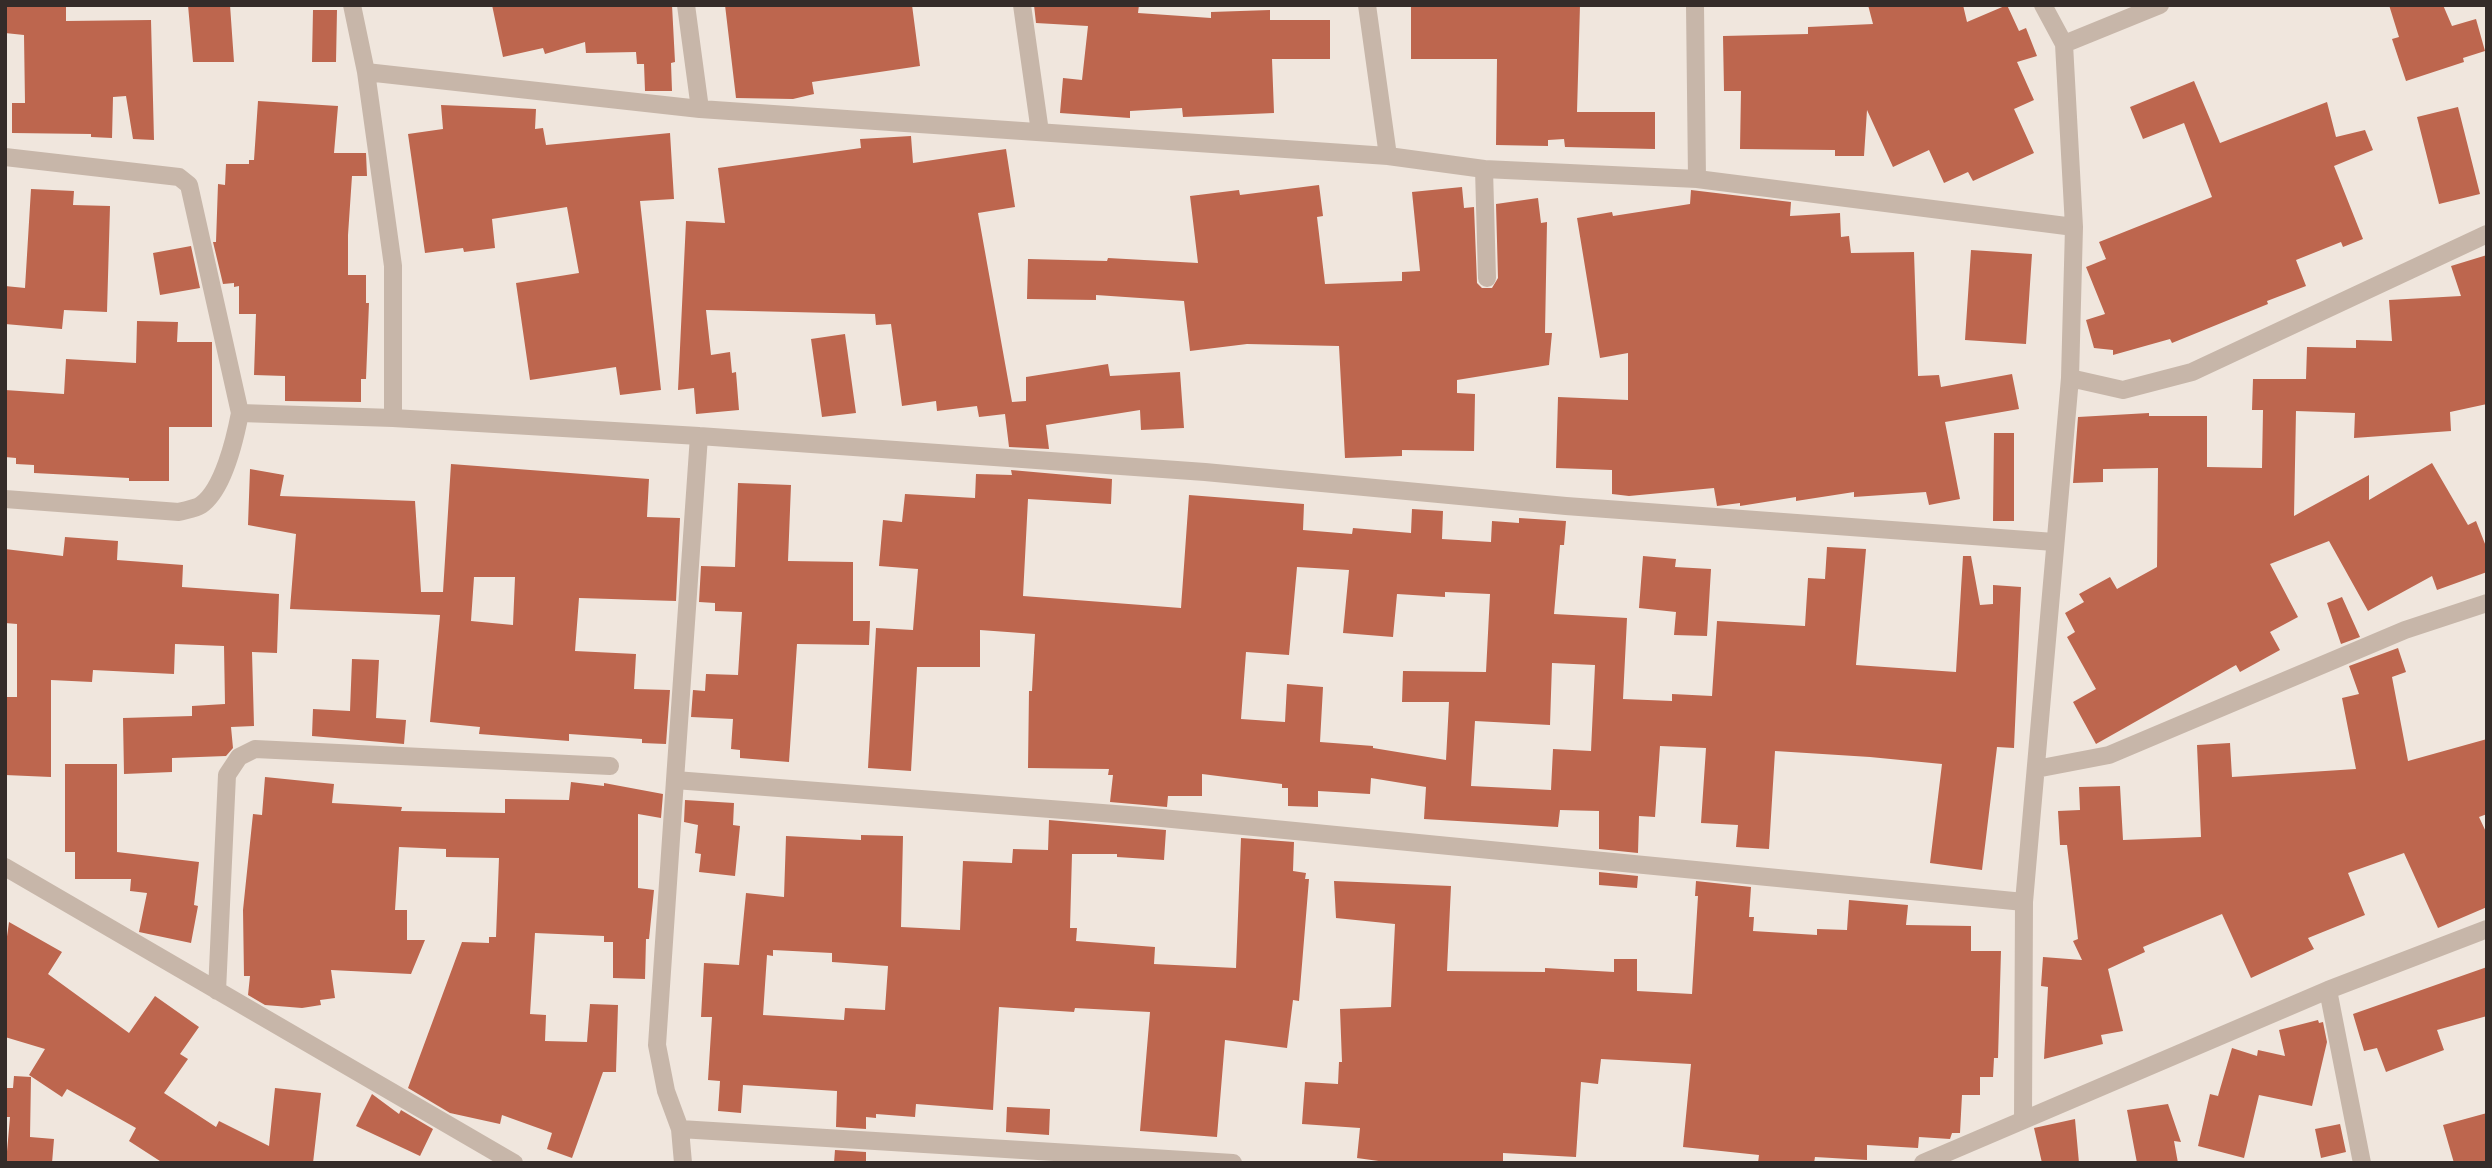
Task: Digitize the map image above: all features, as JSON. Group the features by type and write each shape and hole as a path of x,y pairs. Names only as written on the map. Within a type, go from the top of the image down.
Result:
{"street":[{"path":"352,5 366,72 393,266 393,418"},
{"path":"686,5 700,109"},
{"path":"1022,5 1040,132"},
{"path":"1367,5 1388,156"},
{"path":"1695,5 1697,179"},
{"path":"2023,1118 2024,902 2070,378 2074,227 2064,44 2043,5"},
{"path":"2064,44 2160,5"},
{"path":"366,72 700,109 1388,156 1484,169 1697,179 2074,227"},
{"path":"5,157 179,177 189,185 240,413 234,443 216,487 200,506 179,512 5,499"},
{"path":"1484,169 1487,278"},
{"path":"2070,378 2123,390 2192,372 2487,234"},
{"path":"240,413 393,418 699,436 1205,472 1566,506 2054,542"},
{"path":"683,1163 680,1129 666,1091 657,1045 699,436"},
{"path":"2036,769 2109,755 2405,630 2487,603"},
{"path":"217,991 228,775 239,757 255,749 610,766"},
{"path":"675,780 1141,816 2024,902"},
{"path":"5,867 514,1163"},
{"path":"1923,1163 2328,989 2487,929"},
{"path":"2328,989 2362,1163"},
{"path":"680,1129 1049,1157 1233,1163"}],"building":[{"path":"5,5 66,5 66,21 151,20 154,140 133,139 126,96 113,97 112,138 91,137 91,134 12,133 12,103 25,103 24,35 5,33"},
{"path":"188,5 230,5 234,62 193,62"},
{"path":"492,5 672,5 675,62 671,63 672,91 645,91 644,64 637,64 636,52 586,53 585,42 545,54 543,48 503,57"},
{"path":"725,5 912,5 920,66 812,82 814,94 793,99 736,98"},
{"path":"1034,5 1139,5 1138,13 1211,18 1211,12 1270,10 1270,20 1330,20 1330,59 1272,59 1274,113 1183,117 1182,108 1130,111 1130,118 1060,113 1063,78 1082,80 1088,26 1036,23"},
{"path":"1411,5 1580,5 1577,112 1655,112 1655,149 1565,147 1564,139 1548,140 1548,146 1496,145 1497,59 1411,59"},
{"path":"1868,5 1963,5 1967,22 2007,5 2019,31 2026,28 2037,56 2017,62 2034,100 2014,109 2034,153 1973,181 1968,172 1944,183 1929,150 1893,167 1867,110 1864,156 1835,156 1835,150 1740,149 1741,91 1724,91 1723,36 1808,34 1808,27 1873,24"},
{"path":"2389,5 2443,5 2452,26 2476,19 2485,51 2463,58 2464,62 2406,81 2392,39 2399,37"},
{"path":"313,10 337,10 336,62 312,62"},
{"path":"2194,81 2220,143 2327,102 2336,137 2365,130 2373,150 2334,166 2363,239 2343,247 2341,242 2296,260 2306,286 2267,301 2268,304 2172,343 2170,339 2113,355 2113,350 2094,348 2086,320 2105,314 2086,267 2106,259 2099,242 2212,197 2184,123 2143,139 2130,107"},
{"path":"258,101 338,106 334,153 366,153 367,176 352,176 348,235 348,275 366,275 366,303 369,303 366,379 361,379 361,402 285,401 285,376 254,375 256,314 239,314 239,286 234,287 234,283 223,284 213,242 216,242 218,184 225,185 226,164 249,164 249,160 254,160"},
{"path":"441,105 536,109 535,129 543,128 546,145 670,133 674,199 640,201 661,390 620,395 616,367 530,380 516,283 579,273 567,207 492,219 495,248 464,252 463,248 425,253 408,134 443,129"},
{"path":"2458,107 2480,194 2439,204 2417,117"},
{"path":"911,136 913,163 1006,149 1015,207 978,213 1012,402 1026,401 1026,377 1108,364 1110,376 1180,372 1184,428 1141,430 1140,410 1046,425 1049,449 1009,447 1005,414 979,417 977,406 937,411 936,401 902,406 891,324 876,325 875,314 706,310 711,355 730,352 732,373 736,372 739,410 696,414 694,388 678,390 686,221 725,223 718,168 861,148 860,139"},
{"path":"1319,185 1323,216 1317,217 1325,284 1402,281 1402,272 1420,271 1412,192 1462,187 1464,208 1474,207 1477,283 1482,288 1492,288 1498,278 1496,204 1538,198 1541,223 1547,222 1545,333 1552,333 1549,365 1457,380 1457,393 1475,394 1474,451 1402,450 1402,456 1345,458 1339,346 1247,344 1190,351 1184,301 1096,295 1096,300 1027,299 1028,259 1107,261 1108,258 1198,263 1190,196 1239,190 1240,195"},
{"path":"31,189 74,191 73,205 110,206 107,312 64,310 62,329 5,324 5,286 25,288"},
{"path":"1691,190 1791,202 1790,216 1840,213 1841,237 1849,236 1851,253 1914,252 1918,376 1939,375 1941,387 2012,374 2019,409 1945,422 1960,499 1929,505 1926,492 1854,497 1854,492 1796,501 1796,497 1740,506 1740,503 1717,506 1714,488 1629,496 1612,494 1612,470 1556,468 1558,397 1628,400 1628,353 1600,358 1577,218 1612,212 1613,216 1690,204"},
{"path":"191,246 200,288 160,295 153,253"},
{"path":"1971,250 2032,254 2026,344 1965,340"},
{"path":"2487,255 2487,404 2450,412 2451,431 2354,438 2355,413 2296,411 2294,516 2369,475 2369,500 2432,463 2468,525 2476,521 2487,549 2487,572 2437,590 2432,576 2368,611 2329,541 2270,564 2298,617 2270,632 2280,650 2240,672 2236,665 2096,744 2073,702 2096,689 2067,637 2075,632 2065,613 2084,602 2079,594 2110,577 2117,589 2157,567 2158,468 2103,469 2103,482 2073,483 2078,417 2149,413 2149,416 2207,416 2207,467 2262,468 2263,410 2252,410 2253,379 2306,379 2307,347 2356,348 2356,340 2392,341 2389,300 2461,296 2451,266"},
{"path":"137,321 178,322 177,342 212,342 212,427 169,427 169,481 129,481 129,478 34,473 34,465 16,464 16,458 5,457 5,390 64,394 66,359 136,363"},
{"path":"845,334 856,413 822,417 811,339"},
{"path":"1994,433 2014,433 2014,521 1993,521"},
{"path":"451,464 649,479 647,517 680,518 676,601 579,598 575,651 636,654 634,689 670,690 666,744 642,743 642,739 569,734 569,741 479,734 480,727 430,722 440,615 290,609 296,534 248,525 250,469 284,475 280,496 415,501 421,592 443,592","holes":["474,577 515,577 513,625 471,621"]},
{"path":"1011,470 1112,479 1111,504 1028,499 1023,596 1181,608 1189,495 1304,504 1303,530 1352,534 1353,528 1411,533 1412,509 1443,511 1442,539 1491,542 1492,521 1519,523 1519,518 1566,521 1564,545 1560,545 1554,614 1627,618 1623,699 1672,701 1672,694 1712,696 1717,621 1805,626 1808,578 1825,579 1827,547 1866,549 1856,665 1956,672 1963,556 1971,556 1980,605 1993,604 1993,585 2021,587 2014,748 1997,747 1982,870 1930,863 1942,764 1870,757 1775,751 1769,849 1736,847 1738,825 1701,823 1706,748 1660,746 1655,817 1639,816 1638,853 1599,849 1599,811 1560,810 1558,827 1424,819 1426,787 1371,778 1370,794 1318,791 1318,807 1288,806 1288,788 1282,788 1282,784 1202,774 1202,796 1168,796 1167,807 1110,802 1113,775 1108,775 1109,769 1028,768 1029,691 1032,691 1035,634 980,630 980,667 917,667 911,771 868,768 876,628 913,630 918,569 879,566 883,520 902,522 905,494 975,498 976,474 1012,475","holes":["1297,567 1349,570 1343,633 1393,637 1397,594 1445,597 1445,592 1490,594 1486,672 1403,671 1402,702 1449,702 1446,760 1373,746 1320,742 1323,687 1287,684 1285,722 1241,719 1246,652 1289,655","1552,663 1595,665 1591,751 1553,749 1551,790 1471,786 1475,721 1550,725"]},
{"path":"738,483 791,485 788,561 853,562 853,621 870,621 869,645 797,644 789,762 740,758 740,750 731,749 733,719 691,717 693,690 705,691 706,674 738,675 742,612 715,611 715,603 699,602 701,566 735,567"},
{"path":"65,537 118,541 117,560 183,565 182,587 279,594 277,653 252,652 254,726 231,727 233,748 226,756 172,758 172,772 124,774 123,718 192,716 192,706 225,704 224,646 175,644 174,674 93,670 92,682 51,680 51,777 5,775 5,697 17,697 17,624 5,623 5,549 63,556"},
{"path":"1643,556 1676,559 1675,567 1711,569 1707,636 1674,635 1676,612 1639,608"},
{"path":"2342,597 2360,637 2341,644 2327,603"},
{"path":"2398,648 2406,672 2392,677 2408,761 2487,739 2487,814 2479,817 2487,834 2487,907 2438,928 2404,853 2348,873 2365,915 2308,938 2314,949 2251,978 2222,914 2143,947 2145,952 2108,969 2123,1031 2101,1035 2103,1044 2044,1059 2048,987 2041,986 2043,957 2082,960 2073,941 2078,939 2067,845 2060,845 2058,811 2080,810 2079,787 2120,786 2123,840 2201,837 2197,745 2230,743 2232,777 2356,769 2342,698 2359,694 2349,666"},
{"path":"352,659 379,660 376,718 406,720 404,744 312,736 313,709 350,711"},
{"path":"65,764 117,764 117,852 199,862 194,905 198,906 191,943 139,932 147,893 130,891 131,879 75,879 75,852 65,852"},
{"path":"265,777 334,784 332,803 402,807 401,811 505,813 505,799 569,800 571,782 604,786 604,783 663,794 661,818 638,814 638,888 654,890 649,939 646,939 645,979 613,978 613,942 604,942 604,936 535,933 530,1014 546,1015 545,1041 587,1042 590,1004 618,1005 616,1072 603,1072 572,1158 547,1149 552,1133 502,1115 500,1124 450,1113 408,1088 462,942 489,943 489,937 496,937 499,858 446,857 446,849 399,847 395,910 407,910 407,940 425,940 411,974 331,970 335,998 320,1000 321,1005 302,1008 265,1005 248,995 250,976 244,976 243,910 253,814 262,815"},
{"path":"685,800 734,803 733,825 740,826 735,876 699,872 701,854 695,853 698,825 684,822"},
{"path":"1049,820 1166,830 1164,860 1117,857 1117,854 1072,854 1070,928 1077,928 1076,941 1155,947 1154,964 1236,968 1241,838 1294,842 1293,871 1306,873 1305,879 1309,879 1299,1001 1293,1000 1287,1048 1225,1040 1217,1137 1140,1131 1150,1012 1075,1008 1074,1012 999,1007 993,1110 916,1104 915,1117 876,1114 876,1118 866,1117 866,1129 836,1127 837,1091 743,1085 741,1113 718,1111 720,1081 708,1080 712,1017 701,1017 704,963 739,965 746,893 784,897 786,836 861,840 861,835 903,836 901,927 960,930 963,861 1012,863 1013,849 1048,850","holes":["773,950 832,953 832,962 888,966 885,1010 845,1008 844,1020 763,1015 767,955 773,956"]},
{"path":"1599,872 1638,876 1637,888 1599,885"},
{"path":"1334,881 1451,886 1447,971 1545,972 1545,968 1614,972 1614,959 1637,959 1637,991 1692,994 1698,896 1695,896 1696,881 1751,887 1749,917 1754,917 1753,931 1817,935 1817,929 1847,930 1849,900 1908,905 1906,925 1971,926 1971,951 2001,951 1998,1058 1994,1058 1993,1077 1980,1077 1980,1095 1962,1095 1960,1133 1952,1133 1950,1139 1919,1137 1918,1148 1867,1145 1867,1160 1815,1157 1814,1163 1758,1163 1759,1155 1683,1147 1691,1064 1601,1059 1598,1084 1581,1082 1576,1157 1503,1153 1503,1163 1393,1163 1357,1158 1360,1128 1302,1124 1305,1082 1338,1084 1339,1062 1342,1062 1340,1009 1391,1007 1395,924 1336,918"},
{"path":"9,922 62,952 48,974 129,1033 155,996 199,1027 180,1054 188,1059 164,1093 216,1127 219,1121 269,1146 275,1088 321,1093 313,1163 163,1163 129,1141 136,1128 67,1089 62,1097 29,1075 45,1049 5,1037 5,951"},
{"path":"2487,967 2487,1016 2437,1030 2444,1050 2386,1072 2377,1048 2364,1051 2353,1014"},
{"path":"2318,1020 2319,1023 2323,1022 2327,1042 2312,1106 2259,1095 2244,1158 2198,1146 2210,1094 2218,1096 2232,1048 2257,1056 2258,1050 2285,1056 2279,1030"},
{"path":"14,1076 31,1077 30,1137 54,1139 52,1163 6,1163 10,1117 5,1117 5,1088 13,1088"},
{"path":"372,1094 399,1114 401,1110 433,1129 420,1156 356,1126"},
{"path":"2168,1104 2181,1142 2174,1141 2178,1163 2137,1163 2127,1110"},
{"path":"1007,1107 1050,1109 1049,1135 1006,1132"},
{"path":"2487,1113 2487,1163 2454,1163 2443,1125"},
{"path":"2075,1119 2079,1163 2042,1163 2034,1128"},
{"path":"2340,1124 2346,1152 2321,1158 2315,1129"},
{"path":"835,1150 866,1152 866,1163 834,1163"}]}
